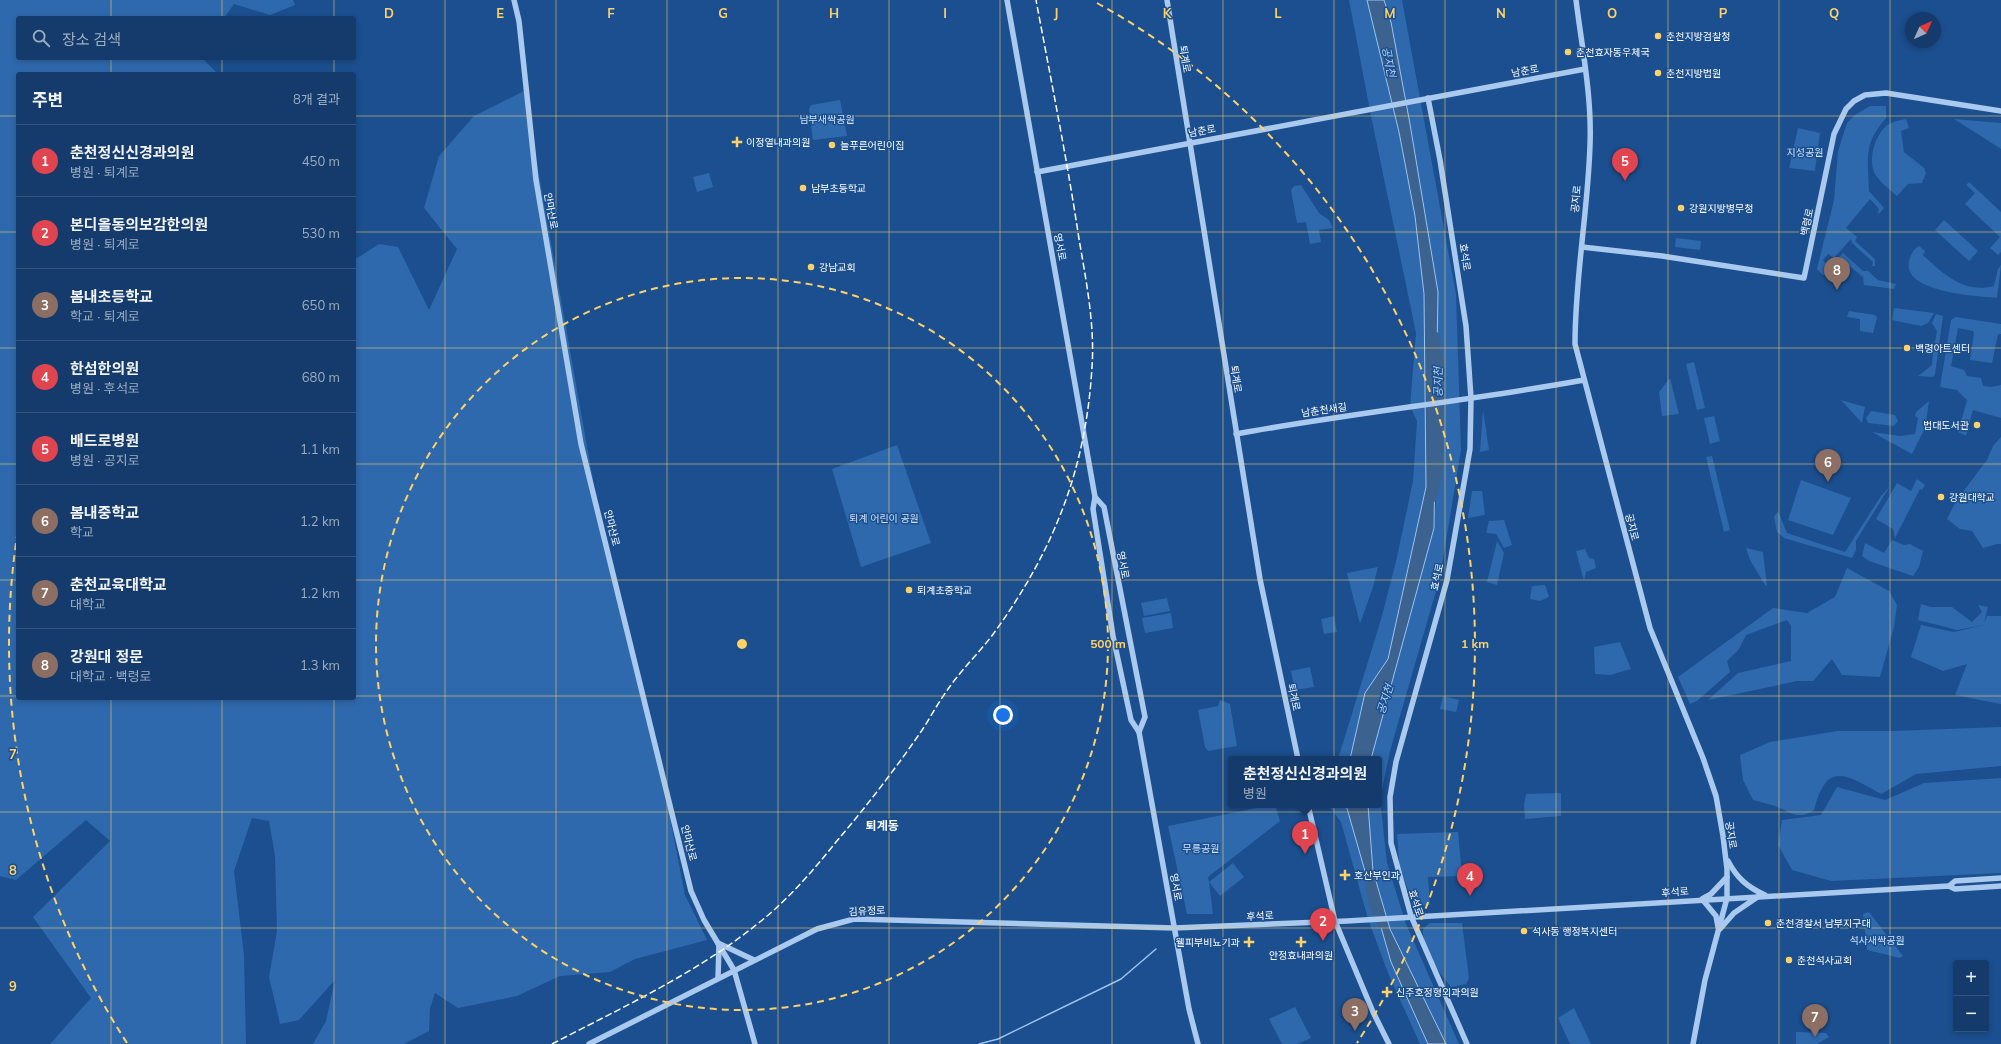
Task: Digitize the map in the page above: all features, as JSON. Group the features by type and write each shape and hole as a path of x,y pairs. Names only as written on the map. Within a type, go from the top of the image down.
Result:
{"street":[{"name":"안마산로","path":"514,0 519,21 536,180 581,444 691,891 704,920 734,970 755,1044"},
{"name":"영서로","path":"1007,0 1095,497 1093,509 1113,636 1131,720 1139,732 1174,928 1198,1044"},
{"name":"퇴계로","path":"1167,0 1260,579 1297,756"},
{"name":"공지로","path":"1576,0 1585,69 1590,144 1575,314 1576,344 1584,380 1650,628 1703,758 1716,796 1726,858 1727,898 1705,980 1693,1044"},
{"name":"남춘로","path":"1037,172 1585,69"},
{"name":"백령로","path":"1582,247 1662,256 1804,278 1834,134 1846,109 1854,101 1864,95 1886,93 2001,111"},
{"name":"효석로","path":"1428,98 1460,280 1466,326 1471,398 1470,449 1447,580 1405,728 1390,797 1391,843 1410,916 1467,1044"},
{"path":"1471,398 1584,380"},
{"name":"남춘천새길","path":"1236,434 1314,419 1471,398"},
{"name":"영서로","path":"1095,497 1104,507 1144,717 1139,732"},
{"path":"1309,808 1335,921 1373,1012 1389,1044"},
{"path":"1726,858 1738,878 1753,890 1767,896"},
{"path":"1718,931 1716,916 1702,899 1711,894 1727,877"},
{"name":"후석로","path":"1949,886 1955,881 2001,878"},
{"name":"후석로","path":"1174,928 1347,921 1402,916 1949,886 1956,889 2001,886"},
{"path":"1718,931 1734,913 1759,896"},
{"name":"김유정로","path":"589,1044 817,929 854,919 1174,928"},
{"path":"718,978 718,943 754,960"}],"green space":[{"path":"0,0 293,0 295,5 270,15 234,4 225,16 16,16 16,60 204,60 216,72 16,72 16,700 356,700 356,259 379,244 398,247 429,310 457,249 424,208 439,156 474,116 524,91 599,514 670,818 685,895 707,940 635,959 610,972 560,976 517,996 458,1008 435,993 430,1008 429,1031 404,1044 313,1044 326,1021 335,980 299,1020 280,1024 269,977 277,931 275,856 269,821 252,818 234,871 244,955 246,1044 50,1044 91,998 33,917 110,841 86,820 16,880 0,876"},
{"path":"1349,0 1367,0 1399,132 1415,216 1424,294 1426,487 1388,659 1365,693 1351,756 1339,756 1382,616 1397,557 1413,481 1417,421 1410,406 1416,333 1371,116"},
{"path":"1385,0 1402,0 1456,294 1461,450 1440,577 1390,751 1382,789 1382,756 1372,756 1434,528 1438,471 1438,292 1410,124"},
{"name":"남부새싹공원","path":"840,100 847,136 813,140 809,109 811,105"},
{"path":"1870,106 1886,106 1886,118 1874,136 1868,152 1869,191 1884,208 1879,214 1879,209 1870,199 1846,228 1857,237 1855,241 1875,259 1875,266 1872,266 1873,262 1852,243 1851,239 1834,258 1828,254 1823,260 1836,275 1842,268 1850,272 1848,277 1823,275 1817,269 1834,200 1838,151 1847,123 1855,115"},
{"path":"1906,119 1909,128 1901,131 1904,152 1924,168 1926,173 1922,183 1908,184 1897,196 1882,183 1875,174 1872,161 1874,146 1881,132 1893,122"},
{"path":"1954,119 2001,123 2001,149"},
{"name":"지성공원","path":"1798,128 1820,133 1815,171 1789,168"},
{"path":"709,173 713,187 697,192 693,177"},
{"path":"1969,182 2001,212 2001,252 1998,255 1990,248 2000,237 1965,204 1975,193 1966,185"},
{"path":"1301,185 1319,213 1329,220 1333,228 1319,230 1321,242 1310,244 1306,222 1297,223 1291,190 1294,186"},
{"path":"1944,220 1978,251 1969,261 1935,230"},
{"path":"1676,238 1701,241 1700,250 1675,247"},
{"path":"1919,246 1925,251 1923,255 1938,269 1955,281 1964,285 1983,288 1994,286 1998,269 2001,265 1997,298 1943,291 1917,280 1910,272 1909,261 1911,254"},
{"path":"1843,253 1863,271 1868,271 1878,280 1896,284 1894,289 1864,285 1863,277 1839,257"},
{"path":"1894,308 1934,313 1928,323 1921,326 1892,320"},
{"path":"1849,311 1875,315 1877,318 1873,333 1860,331 1860,319 1847,317"},
{"path":"1936,314 1943,316 1935,374 1933,377 1918,376 1932,365 1937,331 1932,323"},
{"path":"1956,317 2001,324 2001,334 1998,334 1992,363 1970,360 1974,333 1973,331 1958,328 1951,366 1964,370 1967,376 1981,378 1983,386 1991,387 2001,385 2001,418 1973,410 1966,436 1958,432 1967,400 1957,390 1940,387 1951,320"},
{"path":"1694,362 1705,408 1697,410 1686,364"},
{"path":"1670,378 1679,414 1662,416 1659,392"},
{"path":"1841,400 1865,407 1862,423"},
{"path":"1929,401 1925,428 1912,454 1872,432 1900,436 1915,434 1918,418 1915,416 1916,412"},
{"path":"1483,410 1489,450 1480,452"},
{"path":"1871,411 1895,415 1898,421 1894,426 1868,423 1866,418"},
{"path":"1714,416 1720,441 1710,444 1704,418"},
{"path":"2001,437 2001,544 1983,548 1972,531 1960,529 1947,519 1956,501 1987,460 1993,446"},
{"name":"퇴계 어린이 공원","path":"897,445 931,543 861,567 832,469"},
{"path":"1712,456 1730,530 1724,532 1706,457"},
{"path":"1917,479 1925,485 1922,490 1920,489 1895,538 1893,529 1876,519 1897,483 1911,491"},
{"path":"1801,480 1851,498 1833,535 1788,520"},
{"path":"1890,486 1856,541 1856,550 1852,558 1784,538 1777,532 1774,517 1778,511 1787,533 1845,552 1881,496"},
{"path":"1472,491 1482,491 1485,515 1468,518"},
{"path":"1504,520 1512,545 1504,548 1496,534 1486,533 1489,521"},
{"path":"1892,540 1904,545 1910,544 1923,551 1919,567 1913,576 1869,561 1862,556 1865,543 1884,553"},
{"path":"1497,541 1504,553 1497,585 1487,582"},
{"path":"1746,548 1763,552 1767,586 1750,560"},
{"path":"1585,549 1589,558 1594,559 1596,568 1586,572 1584,581 1576,551"},
{"path":"1378,567 1373,587 1360,624 1347,573"},
{"path":"1847,568 1889,591 1897,605 1894,627 1880,677 1842,675 1832,659 1813,681 1797,681 1708,700 1738,673 1791,661 1791,626 1787,620 1746,635 1739,649 1727,661 1730,672 1697,701 1690,704 1678,677 1773,608 1807,613 1835,597"},
{"path":"1545,585 1549,597 1540,601 1530,599 1532,586"},
{"path":"1167,598 1170,611 1144,616 1141,603"},
{"path":"1921,604 1931,607 1952,607 1972,622 1982,612 1978,605 1988,607 1984,623 1987,616 2001,616 2001,704 1955,695 1967,664 1943,671 1911,657 1921,625 1954,632 1984,625 1957,630 1918,620"},
{"path":"1171,613 1173,628 1145,633 1142,618"},
{"path":"1334,616 1337,632 1324,634 1321,619"},
{"path":"1620,642 1631,669 1610,675 1595,674 1594,647"},
{"path":"1310,667 1314,687 1295,690 1291,671"},
{"path":"1443,696 1459,700 1456,712 1440,709"},
{"path":"1220,700 1230,704 1237,746 1208,751 1205,747 1198,710 1218,706"},
{"path":"2001,727 2001,766 1916,774 1881,794 1857,781 1839,776 1831,778 1825,784 1819,794 1814,810 1803,815 1794,814 1775,806 1753,800 1743,780 1740,755 1770,742 1837,731 1891,731"},
{"path":"2001,778 2001,873 1831,881 1792,870 1778,845 1782,820 1821,815 1837,787 1885,800 1924,783"},
{"path":"1561,793 1561,816 1525,819 1524,805 1526,794"},
{"name":"무릉공원","path":"1257,808 1276,808 1280,821 1208,877 1213,914 1187,914 1168,826"},
{"path":"1330,808 1347,808 1391,962 1428,1044 1420,1044 1388,973 1368,919 1341,822"},
{"path":"1368,808 1381,808 1387,863 1406,924 1459,1044 1446,1044 1390,929 1373,871"},
{"path":"1458,832 1462,876 1428,877 1430,905 1413,906 1399,862 1397,834"},
{"path":"1233,863 1244,877 1220,896 1209,882"},
{"name":"석사새싹공원","path":"1869,912 1903,956 1900,958 1867,950 1863,914"},
{"path":"1430,923 1462,923 1469,978 1466,984 1451,987 1432,960 1423,937 1423,929"},
{"path":"1295,1007 1311,1038 1297,1044 1282,1044 1269,1019"},
{"path":"1574,1008 1591,1044 1570,1044 1558,1018"},
{"path":"1796,1032 1826,1033 1829,1037 1817,1044 1796,1044"}],"water":[{"path":"1367,0 1384,0 1391,22 1410,124 1438,292 1434,528 1372,756 1351,756 1365,693 1388,659 1426,487 1424,294 1415,216 1399,132"},
{"path":"1347,808 1368,808 1373,871 1390,929 1446,1044 1428,1044 1391,962"}],"waterway":[{"name":"공지천","path":"1432,498 1438,471 1439,363 1435,336"},
{"name":"공지천","path":"1370,885 1374,907 1382,924"},
{"path":"979,1044 998,1039 1121,979 1156,949"}],"railway":[{"path":"552,1044 683,975 733,943 767,916 799,886 858,816 899,763 951,684 994,633 1034,571 1050,539 1063,507 1083,440 1089,404 1093,351 1087,286 1059,120 1036,0"}],"place":[{"name":"춘천지방검찰청","path":"1658,36"},
{"name":"춘천효자동우체국","path":"1568,52"},
{"name":"춘천지방법원","path":"1658,73"},
{"name":"이정열내과의원","path":"737,142"},
{"name":"늘푸른어린이집","path":"832,145"},
{"name":"배드로병원","path":"1625,181"},
{"name":"남부초등학교","path":"803,188"},
{"name":"강원지방병무청","path":"1681,208"},
{"name":"강남교회","path":"811,267"},
{"name":"강원대 정문","path":"1837,290"},
{"name":"백령아트센터","path":"1907,348"},
{"name":"법대도서관","path":"1977,425"},
{"name":"봄내중학교","path":"1828,482"},
{"name":"강원대학교","path":"1941,497"},
{"name":"퇴계초중학교","path":"909,590"},
{"name":"춘천정신신경과의원","path":"1305,854"},
{"name":"호산부인과","path":"1345,875"},
{"name":"한섬한의원","path":"1470,896"},
{"name":"춘천경찰서 남부지구대","path":"1768,923"},
{"name":"석사동 행정복지센터","path":"1524,931"},
{"name":"본디올동의보감한의원","path":"1323,941"},
{"name":"웰피부비뇨기과","path":"1249,942"},
{"name":"안정효내과의원","path":"1301,942"},
{"name":"춘천석사교회","path":"1789,960"},
{"name":"신주호정형외과의원","path":"1387,992"},
{"name":"봄내초등학교","path":"1355,1031"},
{"name":"춘천교육대학교","path":"1815,1037"}],"district":[{"name":"퇴계동","path":"882,825"}]}
